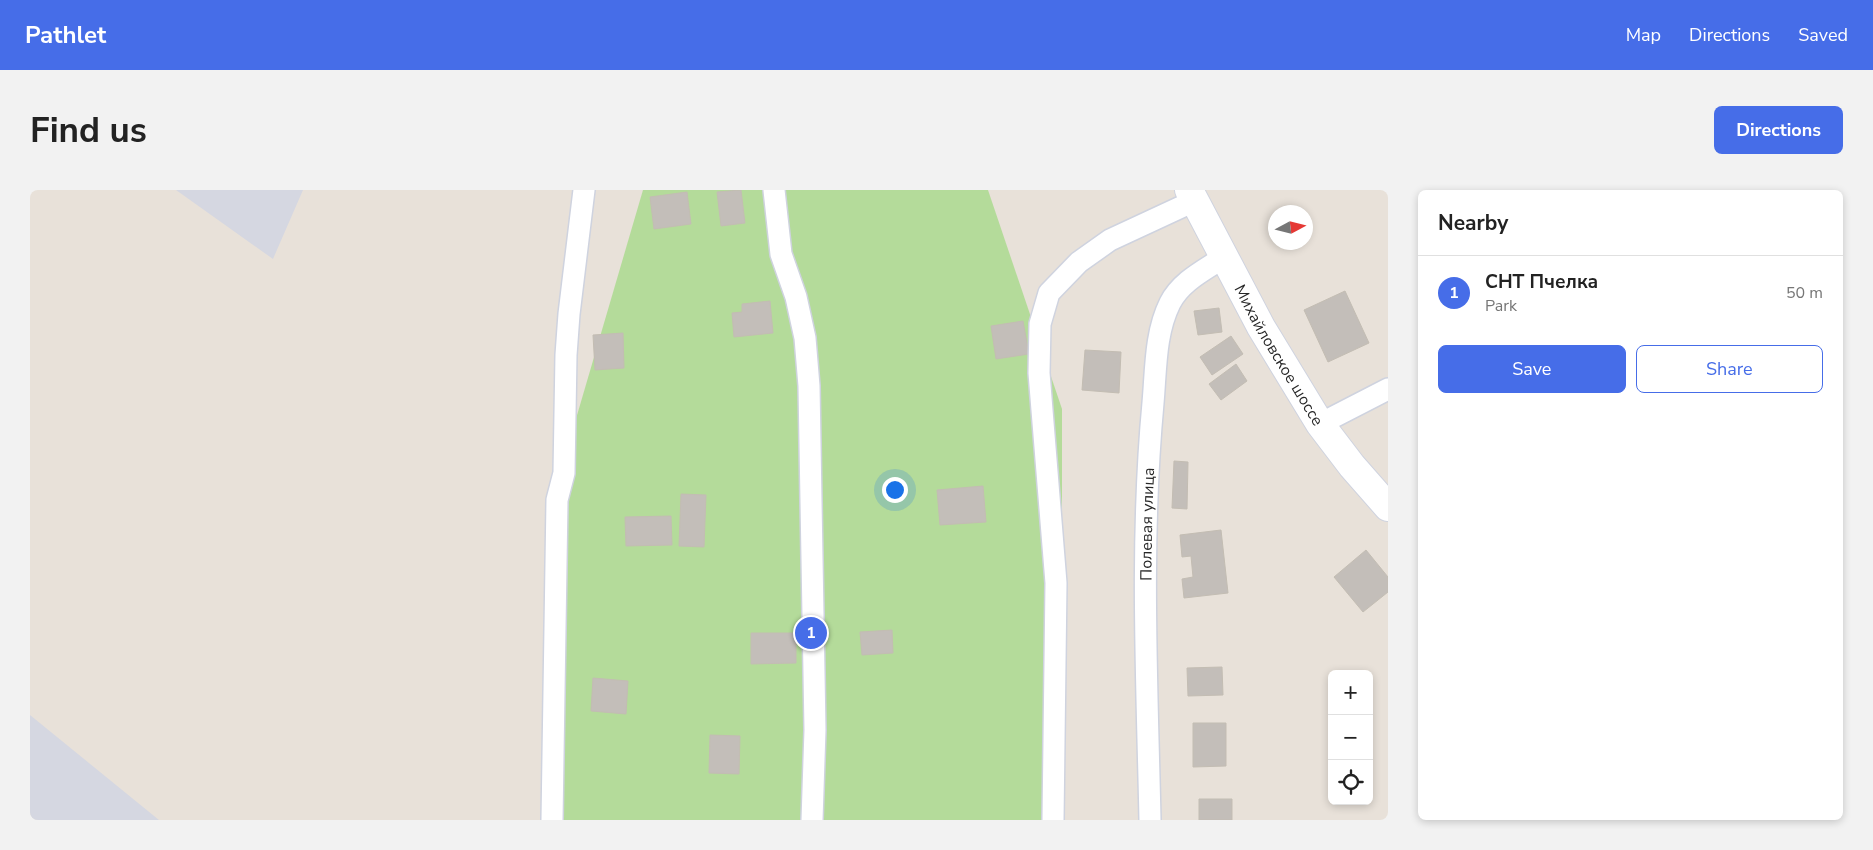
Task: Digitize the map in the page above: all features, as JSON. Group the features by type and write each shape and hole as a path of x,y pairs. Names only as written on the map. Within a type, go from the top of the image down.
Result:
{"main road":[{"name":"Михайловское шоссе","path":"1191,196 1261,327 1320,424 1352,466 1388,506"}],"street":[{"path":"552,820 557,500 564,473 568,330 584,190"},
{"path":"774,190 781,254 796,297 805,338 809,386 815,730 812,820"},
{"path":"1052,820 1056,582 1039,373 1040,324 1049,293 1078,262 1110,240 1191,196"},
{"name":"Полевая улица","path":"1150,820 1144,574 1150,428 1160,330 1171,302 1185,283 1224,257"},
{"path":"1320,424 1388,389"}],"shaded area":[{"path":"176,190 303,190 273,259"},
{"path":"30,715 159,820 30,820"}],"green space":[{"path":"643,190 988,190 1062,409 1062,820 550,820 568,446"}],"building":[{"path":"741,190 745,223 721,226 717,192"},
{"path":"687,192 691,224 654,229 650,197"},
{"path":"1345,291 1369,343 1328,362 1304,310"},
{"path":"770,301 773,333 734,337 732,313 742,312 742,304"},
{"path":"1219,308 1222,332 1198,335 1194,311"},
{"path":"1023,321 1029,354 996,359 991,326"},
{"path":"623,333 624,368 595,370 593,335"},
{"path":"1231,336 1243,354 1212,375 1200,357"},
{"path":"1085,350 1121,352 1119,393 1082,390"},
{"path":"1236,364 1247,381 1221,400 1209,384"},
{"path":"1174,461 1188,462 1187,509 1172,508"},
{"path":"983,486 986,522 940,525 937,490"},
{"path":"681,494 706,495 704,547 679,546"},
{"path":"671,516 672,545 626,546 625,517"},
{"path":"1221,530 1228,593 1184,598 1182,579 1193,577 1191,556 1182,557 1180,535"},
{"path":"1366,550 1388,577 1388,592 1363,612 1334,577"},
{"path":"892,630 893,653 862,655 860,632"},
{"path":"751,633 796,633 796,663 751,664"},
{"path":"1222,667 1223,695 1188,696 1187,668"},
{"path":"593,678 628,681 626,714 591,711"},
{"path":"1193,723 1226,723 1226,766 1193,767"},
{"path":"710,735 740,736 739,774 709,773"},
{"path":"1199,799 1232,799 1232,820 1199,820"}],"place":[{"name":"СНТ Пчелка","path":"811,633"}]}
